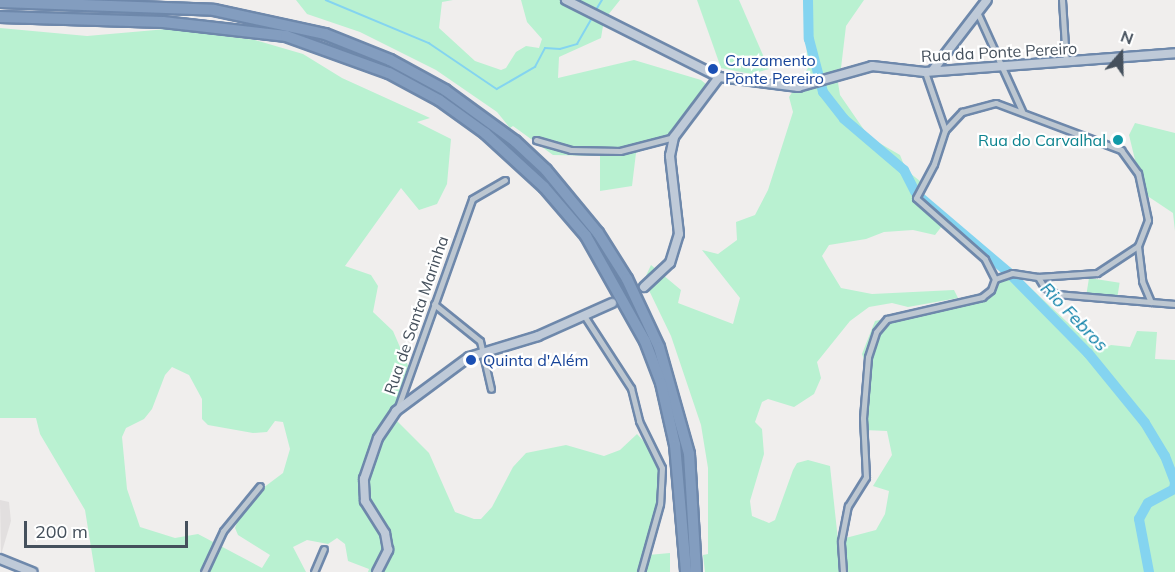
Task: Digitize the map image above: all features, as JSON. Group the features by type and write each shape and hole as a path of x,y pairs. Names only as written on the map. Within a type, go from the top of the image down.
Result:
{"highway":[{"path":"0,2 168,6 214,10 298,26 390,60 445,90 515,141 546,170 598,233 632,290 659,347 689,454 696,572"},
{"path":"0,17 197,24 286,36 389,73 439,100 485,134 544,187 586,236 645,340 661,383 675,445 686,572"}],"street":[{"name":"Rua da Ponte Pereiro","path":"566,0 719,77 801,87 873,66 929,71 1175,53"},
{"path":"945,130 929,71 978,14 987,0"},
{"path":"1062,0 1066,62"},
{"path":"978,14 1022,111"},
{"path":"644,286 670,263 679,234 670,156 674,137 719,77"},
{"path":"843,572 841,542 849,506 866,477 863,418 868,357 876,332 887,319 982,297 991,290 995,279 985,260 916,198 934,164 945,130 962,112 980,105 996,103 1121,150 1138,173 1148,220 1138,246 1138,272 1151,302"},
{"path":"536,140 571,150 620,152 674,137"},
{"name":"Rua de Santa Marinha","path":"377,572 388,550 385,533 366,501 364,479 378,438 396,411 472,199 506,180"},
{"path":"995,279 1009,274 1038,277 1097,273 1138,246"},
{"path":"1038,277 1044,287 1056,294 1175,304"},
{"path":"396,411 435,378 483,350 538,336 612,303"},
{"path":"434,304 480,341 491,389"},
{"path":"585,317 631,388 639,421 662,468 660,504 641,572"},
{"path":"204,572 223,531 260,486"},
{"path":"314,572 324,549"},
{"path":"0,559 32,572"}],"shaded area":[{"path":"0,500 9,502 11,521 1,555"}],"green space":[{"path":"296,0 453,0 442,2 439,28 475,61 501,70 506,68 516,52 526,46 539,48 542,39 527,22 521,0 620,0 604,20 601,38 559,57 558,78 634,60 701,80 712,89 672,139 636,153 632,186 600,191 600,156 553,155 513,126 510,128 497,112 436,70 360,32 307,14"},
{"path":"697,0 739,0 769,69 751,74 721,68"},
{"path":"803,0 864,0 846,26 841,68 836,70 840,95 869,137 900,155 906,170 920,181 912,199 942,226 935,235 913,230 884,232 866,239 829,245 822,256 841,288 872,294 954,290 958,298 908,307 892,303 869,307 850,321 817,362 821,378 814,394 794,407 768,399 762,402 755,422 762,429 764,454 750,501 752,516 769,523 775,520 793,470 797,463 808,460 830,466 838,540 876,530 885,514 889,491 873,486 892,455 887,431 864,430 869,396 868,370 862,354 875,321 977,297 999,282 1019,277 1098,351 1111,345 1130,347 1137,331 1157,332 1155,359 1175,360 1175,572 705,572 703,555 708,554 708,468 701,425 671,336 644,280 651,265 681,290 678,303 733,324 740,298 702,250 718,254 737,240 736,222 755,215 768,190 793,112 789,97 808,68"},
{"path":"0,28 87,36 167,29 255,40 303,54 342,78 430,118 417,122 451,139 447,184 437,204 419,210 401,188 345,266 371,275 378,286 373,312 393,331 409,368 392,416 429,453 455,512 474,519 481,519 492,507 513,467 526,453 566,445 604,456 620,450 637,434 657,456 663,481 648,555 670,553 670,572 368,572 369,569 348,561 345,544 337,538 328,544 307,540 293,547 306,572 95,572 85,510 40,434 36,418 0,418","holes":["172,367 189,375 202,399 202,419 208,425 253,433 267,432 275,421 283,422 290,449 283,473 263,488 240,515 235,528 238,535 270,555 262,568 198,534 175,538 140,527 127,489 122,437 126,428 144,419 152,409 165,375"]},
{"path":"1135,123 1175,133 1175,231 1173,213 1143,193 1129,135"},
{"path":"1089,278 1120,283 1117,298 1087,293"}],"waterway":[{"path":"326,0 429,43 497,89 535,67 545,48 560,49 577,44 592,18"},
{"path":"596,10 602,0"},
{"name":"Rio Febros","path":"808,0 809,39 823,92 844,119 904,170 915,192"},
{"name":"Rio Febros","path":"921,198 1008,272 1088,353 1145,423 1165,456 1175,482"},
{"name":"Rio Febros","path":"1149,572 1139,519 1148,503 1174,489 1175,483"}],"place":[{"name":"Cruzamento Ponte Pereiro","path":"713,69"},
{"name":"Rua do Carvalhal","path":"1118,140"},
{"name":"Quinta d'Além","path":"471,360"}]}
